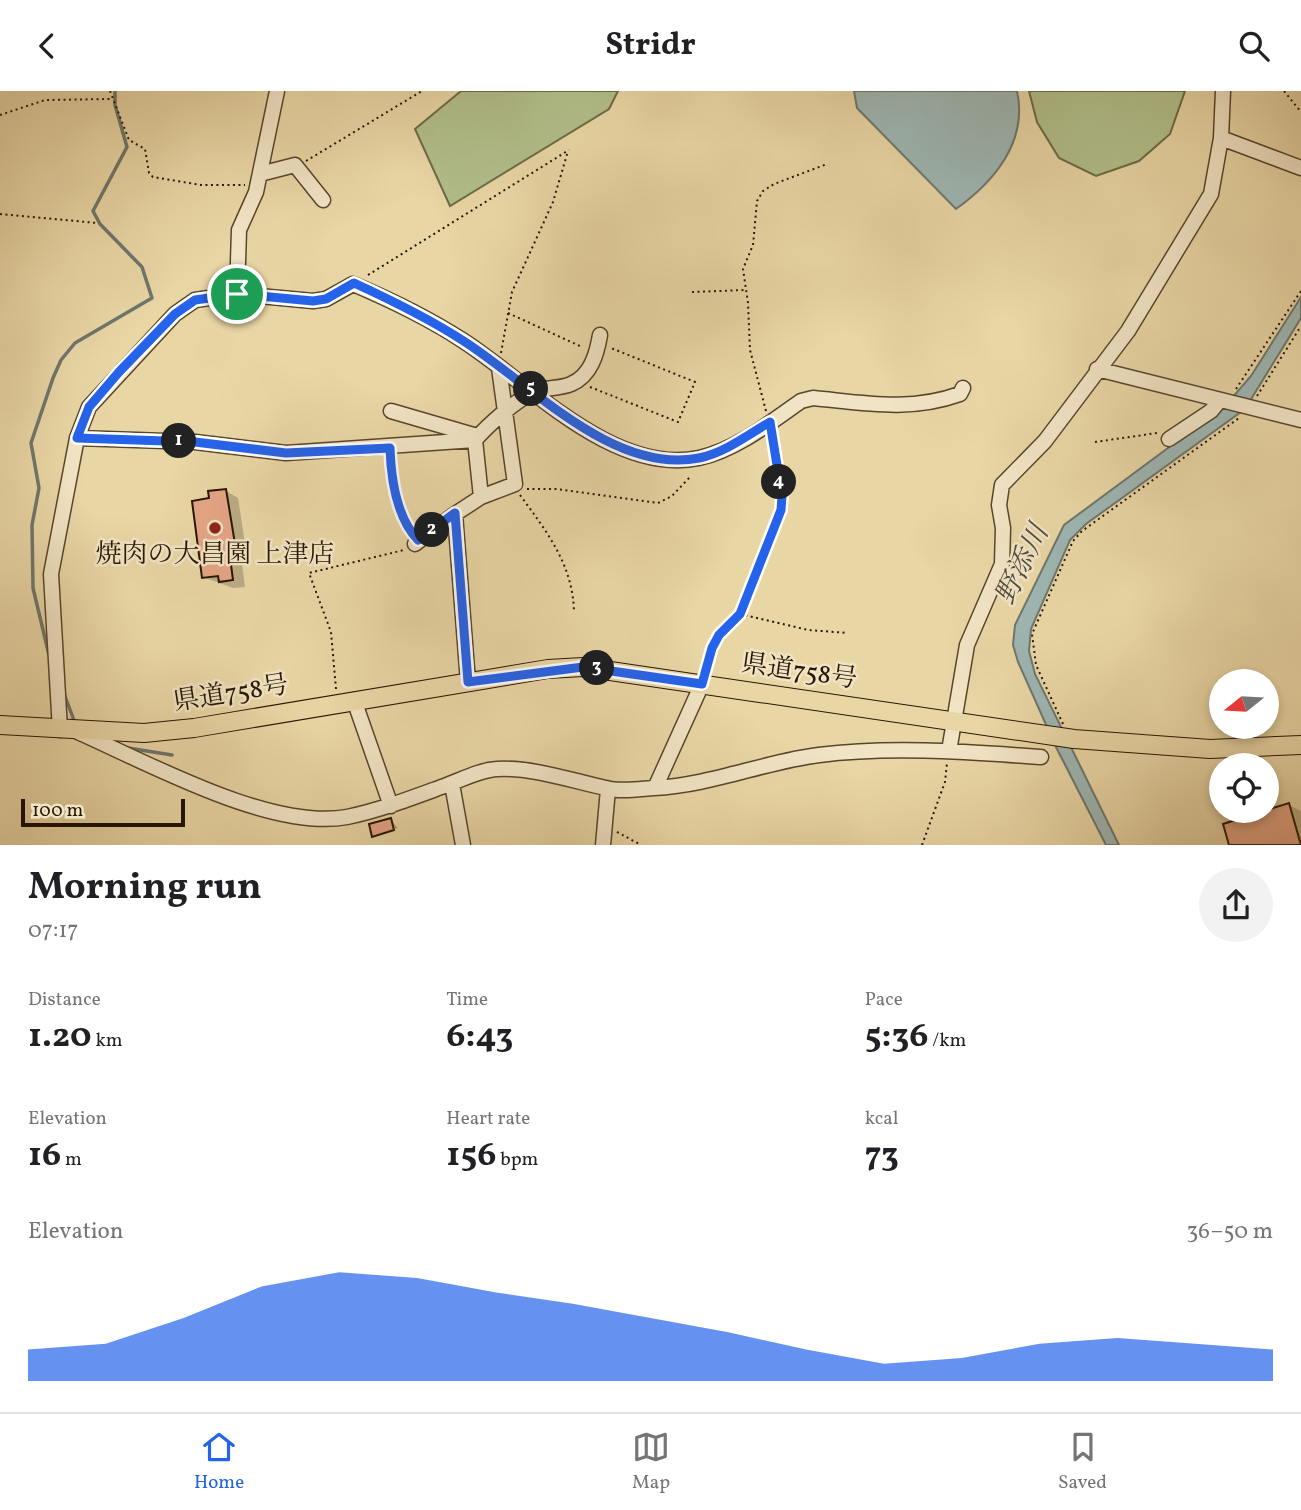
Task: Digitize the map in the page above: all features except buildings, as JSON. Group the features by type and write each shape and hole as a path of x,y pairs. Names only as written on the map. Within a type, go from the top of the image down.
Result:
{"main road":[{"name":"県道758号","path":"0,725 144,733 181,729 346,699 583,667 1042,735 1210,750 1301,745"}],"street":[{"path":"237,294 239,230 259,180 277,91"},
{"path":"949,751 967,645 1002,564 1002,485 1045,441 1128,331 1211,194 1221,138 1223,91"},
{"path":"1221,138 1301,168"},
{"path":"259,180 295,165 324,200"},
{"path":"963,388 960,394 946,399 901,407 813,398 802,401 726,448 699,458 653,456 592,434 428,319 354,283 326,299 313,301 237,294 195,300 175,314 89,407 77,438 51,574 67,730 232,799 280,814 308,818 345,817 391,806 497,769 587,781 608,789 655,788 724,779 818,755 949,751 1041,757"},
{"path":"77,438 195,442 286,453 390,448 476,438 535,392 576,381 584,375 598,344"},
{"path":"416,542 481,497 515,484 499,368"},
{"path":"1097,369 1301,420"},
{"path":"1173,437 1223,401"},
{"path":"391,411 476,438"},
{"path":"476,438 481,497"},
{"path":"455,513 468,682"},
{"path":"655,788 702,684"},
{"path":"346,699 391,806"},
{"path":"452,783 463,845"},
{"path":"603,845 608,789"}],"path":[{"path":"110,91 112,99 119,106 129,140 145,149 149,173 153,177 201,185 259,180"},
{"path":"295,165 422,91"},
{"path":"1283,91 1301,112"},
{"path":"0,115 45,100 112,99"},
{"path":"354,283 569,149 553,202 512,292 499,368"},
{"path":"702,684 719,635 740,614 781,510 782,496 770,422 754,376 743,269 753,245 757,201 763,191 774,184 827,164"},
{"path":"0,214 97,223"},
{"path":"692,292 746,290"},
{"path":"1223,401 1241,385 1301,291"},
{"path":"507,313 598,344 695,383 678,422 576,381"},
{"path":"1071,736 1036,666 1032,634 1073,541 1082,531 1251,408 1301,326"},
{"path":"1095,442 1155,433 1173,437"},
{"path":"346,699 331,632 309,573 365,561 416,542 402,514 391,467 390,448"},
{"path":"574,612 573,594 565,564 553,541 516,490 557,489 659,503 672,496 690,477"},
{"path":"740,614 808,630 848,633"},
{"path":"922,845 945,782 949,751"},
{"path":"606,822 616,832 641,845"}],"green space":[{"path":"461,91 618,91 609,109 450,206 415,129"},
{"path":"1029,91 1185,91 1170,134 1139,161 1096,176 1059,158 1037,122"}],"water":[{"path":"854,91 1017,91 1018,127 1013,143 995,173 956,209 857,108"},
{"path":"1301,297 1301,318 1245,409 1086,524 1070,540 1031,629 1029,651 1035,674 1119,845 1106,845 1056,747 1018,662 1013,645 1015,625 1064,525 1226,405 1251,376"}],"waterway":[{"path":"49,655 33,588 32,525 39,488 31,443 53,378 61,360 75,343 152,298 142,267 100,224 93,211 127,147 115,105 115,91"},
{"path":"63,691 75,723"},
{"path":"128,748 172,755"}],"place":[{"name":"焼肉の大昌園 上津店","path":"215,528"}],"route":[{"path":"354,283 428,319 465,341 592,434 643,455 673,459 699,458 726,448 770,422 782,496 781,510 740,614 732,619 712,648 702,684 583,667 548,669 468,682 455,513 418,540 412,534 402,514 395,489 390,448 286,453 195,442 77,438 89,407 175,314 195,300 237,294 313,301 326,299 354,283"}],"water label":[{"name":"野添川","path":"1023,565"}]}
